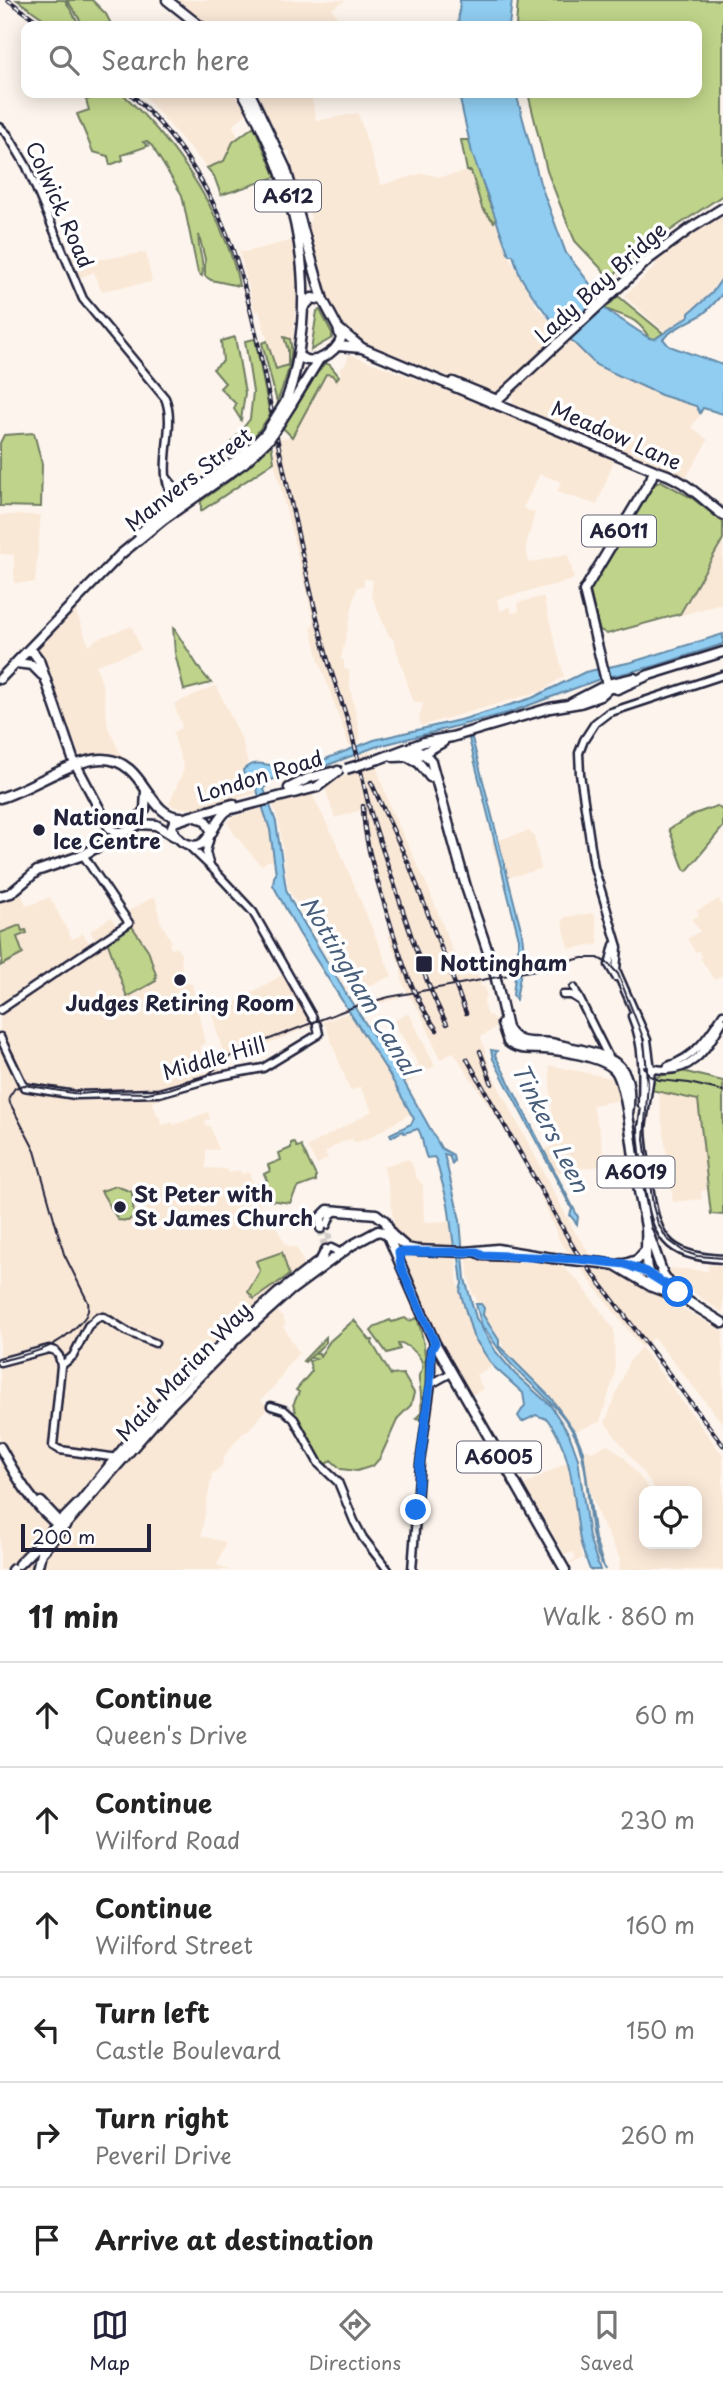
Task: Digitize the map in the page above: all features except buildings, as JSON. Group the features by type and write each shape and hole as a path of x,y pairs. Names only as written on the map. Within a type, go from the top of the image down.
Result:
{"main road":[{"path":"167,0 193,21"},
{"path":"182,13 188,21"},
{"name":"A612","path":"246,98 278,164 295,218 303,270 303,308"},
{"name":"A612","path":"252,98 286,170 323,300"},
{"name":"Lady Bay Bridge","path":"499,403 649,259 723,208"},
{"path":"303,308 312,298 323,300 341,337 338,346"},
{"name":"Manvers Street","path":"288,404 299,356 303,308"},
{"name":"Meadow Lane","path":"338,328 362,348"},
{"name":"Manvers Street","path":"0,680 128,544 182,499 244,463 268,435 309,372 320,359 338,346"},
{"name":"Meadow Lane","path":"338,346 362,348 649,466 687,488 723,515"},
{"path":"299,356 308,362 320,359"},
{"name":"A6011","path":"607,682 584,591 654,471"},
{"path":"29,649 39,660 40,673 76,765 109,827 115,832 123,832"},
{"name":"London Road","path":"424,753 447,739 580,703 644,677 723,652"},
{"path":"16,663 29,664 40,673"},
{"name":"London Road","path":"569,704 607,682 644,677"},
{"path":"607,682 612,688 622,687"},
{"path":"604,694 608,690 607,682"},
{"path":"430,761 432,754 447,739"},
{"name":"London Road","path":"188,816 318,786 342,770 407,754 424,742 447,739"},
{"path":"424,742 430,778 446,814"},
{"path":"430,778 419,762 407,754 415,750 424,753 430,761 485,943 505,1030"},
{"path":"0,797 76,765 94,760 114,761 127,766 142,781 160,809 169,815 205,820 211,834 198,845 183,842 144,822 83,855 37,871 11,893 0,896"},
{"path":"132,827 140,819 147,803 142,781"},
{"name":"London Road","path":"211,834 222,813 260,799"},
{"path":"183,842 173,832 172,825 188,816"},
{"name":"A6019","path":"505,1030 521,1042 551,1043 590,1052 621,1066 629,1084 628,1114"},
{"name":"A6019","path":"505,1030 508,1042 517,1047 552,1050 593,1059 605,1057"},
{"name":"A6019","path":"605,1057 620,1080 628,1114 652,1264 646,1272"},
{"path":"324,1227 321,1217 328,1210 369,1212 380,1216 386,1222 397,1254 417,1250"},
{"name":"Maid Marian Way","path":"61,1527 118,1460 163,1413 237,1338 291,1290 341,1253 377,1231 390,1236"},
{"path":"390,1236 403,1246 417,1250 477,1252 483,1255 500,1252 620,1265 646,1272 672,1287 684,1299"},
{"name":"Maid Marian Way","path":"61,1527 103,1483 151,1414 277,1294 321,1260 329,1249"},
{"path":"620,1265 637,1260 650,1249"},
{"name":"A6019","path":"650,1249 672,1287"},
{"name":"A6005","path":"397,1254 435,1343 565,1570"},
{"path":"620,1265 652,1287 684,1299 723,1323"},
{"path":"634,1275 646,1272"},
{"path":"646,1272 658,1288"},
{"path":"195,1370 204,1372"},
{"path":"0,1447 26,1488 57,1519 61,1527"},
{"path":"15,1568 61,1527"},
{"path":"38,1566 41,1553 61,1527"},
{"path":"29,1555 34,1556 38,1566"}],"street":[{"name":"Colwick Road","path":"0,127 8,135 27,167 83,299 165,398 170,419 165,466 168,485 182,499"},
{"path":"642,1128 651,1068 644,1030 616,970 618,953 594,867 579,762 584,740 600,717 723,675"},
{"path":"211,834 206,852 212,868"},
{"path":"183,842 212,868 253,912 313,1018"},
{"path":"0,1010 129,923 83,855"},
{"path":"615,940 609,967 635,1023 642,1059 642,1128 652,1210 659,1230 670,1244 681,1252 695,1257 723,1259"},
{"path":"574,988 599,1038 605,1057"},
{"path":"564,995 571,995 579,1000"},
{"path":"662,1069 693,1054 703,1045 723,1014"},
{"path":"642,1059 651,1068 685,1066 700,1056 723,1021"},
{"name":"Middle Hill","path":"0,1037 24,1087 75,1095 153,1094 263,1068 319,1034 317,1025"},
{"path":"599,1038 605,1057"},
{"path":"324,1227 337,1209"},
{"name":"Maid Marian Way","path":"329,1249 341,1253"},
{"path":"61,1366 72,1356 84,1333 96,1318 104,1317 128,1332 155,1343"},
{"path":"412,1570 431,1350 435,1343"},
{"path":"0,1362 52,1350 59,1356 61,1366 52,1444 60,1450 118,1460"},
{"path":"430,1384 451,1373"},
{"path":"271,1406 284,1410 294,1419 319,1464 338,1482 363,1538 388,1570"}],"shaded area":[{"path":"175,0 346,0 332,9 340,21 198,21"},
{"path":"146,98 238,98 247,113 233,125 238,137 224,161 207,168"},
{"path":"257,98 311,98 316,121 358,113 381,185 423,173 440,177 474,170 495,221 497,217 510,258 537,307 558,329 585,350 705,407 692,427 708,440 685,480 670,470 513,407 513,398 504,388 491,395 353,337 324,297 307,227 311,218 289,158 290,151 286,152"},
{"path":"723,213 723,274 689,316 665,332 624,296 655,267 656,261"},
{"path":"293,240 298,279 293,338 292,343 290,339 284,338 288,350 288,365 276,370 259,311 255,312 239,251 245,252"},
{"path":"81,249 85,260 146,252 152,282 101,291 94,272 77,279 65,252"},
{"path":"349,354 615,458 597,505 557,492 561,482 540,474 523,508 535,513 526,546 529,563 568,554 574,578 497,599 501,611 509,606 512,613 519,611 517,603 543,596 564,676 542,691 421,726 419,718 423,704 413,701 393,639 388,635 371,594 373,580 364,579 364,586 357,587 341,659 344,660 344,669 349,670 361,739 349,746 319,661 311,628 314,623 274,462 275,445 280,438 292,437 326,374 337,379 341,374 339,369 345,365"},
{"path":"0,515 41,515 35,583 14,583 14,555 0,554"},
{"path":"723,538 722,604 682,615 679,613"},
{"path":"75,609 89,646 96,639 132,626 141,650 96,665 103,687 108,727 123,759 121,761 83,760 80,757 38,648 47,637 54,635 52,633"},
{"path":"216,685 242,740 248,764 241,770 244,780 253,782 257,793 194,809 175,807 169,804 184,769 173,733 182,727 174,704"},
{"path":"371,751 391,809 428,887 453,951 458,955 464,977 476,972 482,987 485,986 485,1011 498,1022 495,1028 481,1037 492,1074 575,1232 601,1269 620,1273 723,1331 723,1424 654,1338 641,1347 560,1242 538,1189 513,1142 453,1052 440,1060 421,1014 401,978 402,970 388,936 392,934 368,854 361,810 335,818 326,792 327,782 358,771 353,757"},
{"path":"312,794 338,846 392,976 354,993 348,993 288,888 279,823 273,805"},
{"path":"263,808 272,841 274,861 267,861 261,866 227,822 232,817"},
{"path":"528,831 534,835 541,869 503,879 491,842"},
{"path":"20,892 27,906 50,897 72,939 82,932 91,945 96,941 90,931 111,917 117,927 125,922 121,915 155,896 160,920 172,942 169,943 171,949 176,947 181,954 182,978 186,977 188,984 192,983 205,1043 201,1046 202,1063 199,1065 205,1074 230,1054 224,1056 211,1011 240,999 282,975 311,1020 299,1026 369,1001 399,994 400,998 348,1011 235,1057 206,1078 206,1084 153,1102 161,1119 160,1124 163,1125 173,1122 174,1125 208,1112 210,1119 205,1121 206,1126 210,1126 219,1150 206,1150 206,1168 226,1169 229,1173 239,1170 242,1174 249,1172 264,1217 271,1226 275,1225 286,1245 297,1248 305,1266 268,1295 282,1315 286,1324 283,1326 299,1353 276,1385 261,1400 268,1407 248,1431 243,1433 225,1455 221,1467 212,1474 201,1536 226,1542 217,1565 230,1570 0,1570 0,901"},
{"path":"719,899 723,909 723,975 714,980 700,958 702,957 699,951 695,952 687,939 700,931 691,919 698,916 696,911"},
{"path":"592,913 595,916 599,944 569,949 562,921 565,917"},
{"path":"350,1012 389,1074 401,1070 403,1074 419,1065 393,1021 409,1013 435,1066 397,1090 410,1114 369,1138 358,1142 352,1139 342,1142 325,1152 328,1158 317,1165 307,1147 372,1111 360,1087 350,1091 324,1022"},
{"path":"549,1065 617,1079 622,1100 592,1105 600,1132 605,1165 555,1173 543,1150 551,1147 549,1136 553,1134"},
{"path":"658,1091 698,1100 707,1190 701,1191 702,1199 673,1202"},
{"path":"408,1159 423,1185 424,1222 449,1221 458,1285 471,1331 493,1366 476,1375 483,1389 472,1395 438,1335 395,1234 383,1166"},
{"path":"467,1259 559,1264 578,1280 614,1329 615,1374 600,1422 576,1431 548,1393 504,1350 500,1339 483,1315 485,1308 481,1303 477,1303 475,1295 473,1296"},
{"path":"708,1265 723,1265 723,1313 669,1273 670,1268 708,1271"},
{"path":"641,1347 723,1455 723,1570 619,1570 620,1559 599,1517 590,1491 584,1450 592,1452 607,1444 624,1457 647,1486 639,1486 639,1549 702,1549 702,1486 653,1486 605,1423 628,1363"},
{"path":"569,1461 583,1558 571,1564 569,1562 576,1558 573,1552 565,1555 524,1485"}],"green space":[{"path":"17,0 65,0 77,21 47,21"},
{"path":"67,0 92,0 110,21 81,21"},
{"path":"518,0 723,0 723,195 649,245 620,273 619,271 610,278 575,241 547,171 529,98 702,98 702,21 516,21"},
{"path":"127,98 170,145 196,182 218,222 239,286 211,280 205,276 205,259 199,235 202,276 198,273 182,195 152,146 146,141 143,142 148,146 122,155 123,160 110,165 108,156 93,152 77,114 89,110 86,100"},
{"path":"254,126 276,177 221,195 214,176 207,168 224,161 233,142"},
{"path":"461,140 469,140 489,202 497,217 494,222 482,208 471,171 467,171"},
{"path":"618,296 663,333 655,339 649,338 636,322 605,309"},
{"path":"320,310 332,338 311,350 317,311"},
{"path":"235,337 245,393 241,420 234,409 236,404 220,388 225,383 213,369 223,361 221,341"},
{"path":"284,337 290,339 291,354 288,371 277,402 262,343 267,341 276,369 288,365 288,350"},
{"path":"255,339 270,415 248,445 207,474 250,419 253,392 245,341"},
{"path":"325,363 339,376 336,380 332,375 326,374 292,437 283,428 309,381"},
{"path":"34,433 42,464 41,507 0,506 0,443 4,435"},
{"path":"271,443 274,462 201,511 201,501 236,476"},
{"path":"661,481 692,498 723,522 723,539 680,614 607,634 599,629 590,591 647,495 655,484"},
{"path":"173,627 211,683 184,690 175,653"},
{"path":"717,806 723,811 723,827 687,871 669,829 697,813"},
{"path":"20,925 22,931 26,930 27,933 17,937 23,954 0,966 0,933"},
{"path":"131,925 148,950 157,978 127,997 107,941"},
{"path":"682,1071 723,1081 723,1215 711,1214 698,1100 651,1090 655,1077"},
{"path":"294,1142 297,1147 301,1146 316,1181 297,1188 290,1203 262,1199 257,1185 267,1180 264,1174 270,1171 268,1165 281,1160 279,1153 291,1148 291,1143"},
{"path":"116,1186 132,1192 134,1216 128,1221 118,1220 101,1191"},
{"path":"282,1252 289,1275 254,1299 248,1292 260,1271 256,1261"},
{"path":"405,1318 409,1321 417,1318 421,1330 425,1355 422,1419 416,1418 421,1413 419,1376 422,1365 419,1357 402,1343 398,1344 400,1349 387,1353 371,1331 390,1320 392,1322"},
{"path":"354,1320 370,1340 373,1340 372,1343 391,1375 403,1374 414,1393 411,1405 398,1418 380,1458 373,1466 357,1471 341,1469 331,1460 324,1466 293,1412 296,1411 293,1405 299,1392 296,1390 312,1371 309,1361 315,1359 310,1358 313,1355 303,1361 326,1337 326,1342 314,1354 319,1353 320,1356 330,1341"}],"water":[{"path":"460,0 512,0 510,21 458,21"},
{"path":"460,98 517,98 540,183 566,253 594,289 605,309 649,338 655,339 689,316 689,313 711,294 723,277 723,293 712,306 663,339 669,346 723,365 723,414 703,408 700,413 696,406 661,395 596,365 552,321 520,276 513,255 509,255 472,153"},
{"path":"723,634 723,644 655,666 600,679 508,713 375,747 312,771 270,780 264,789 276,822 286,889 291,901 348,997 404,1082 441,1148 453,1155 452,1164 449,1155 444,1154 460,1220 465,1279 476,1318 496,1352 515,1374 550,1405 569,1434 578,1459 589,1537 600,1570 590,1570 581,1543 570,1474 562,1445 547,1419 536,1415 522,1422 518,1416 525,1405 523,1393 493,1366 473,1336 460,1291 462,1283 459,1258 454,1247 448,1204 436,1160 434,1157 427,1158 418,1129 404,1133 403,1131 391,1137 390,1134 411,1124 414,1119 389,1074 299,933 273,885 276,874 270,830 254,781 245,780 243,770 256,764 300,769 374,740 464,719 532,698 585,672 632,662"},
{"path":"472,738 522,933 524,953 516,1000 513,995 519,939 469,739"},
{"path":"491,1050 497,1051 495,1055 578,1217 577,1224 570,1215 572,1209 493,1059"},
{"path":"476,1304 481,1304 484,1308 483,1315 499,1340 499,1346 550,1397 575,1432 583,1451 595,1539 605,1570 593,1539 585,1472 577,1440 558,1411 513,1366 485,1329 483,1330"}],"tunnel":[{"path":"327,1225 331,1248"},
{"path":"321,1228 326,1250"}],"tram line":[{"path":"0,1361 51,1346 68,1334 82,1320 88,1309 88,1302 64,1254 35,1151 10,1103 9,1097 15,1088 24,1085 79,1094 147,1093 169,1089 205,1077 236,1052 356,1006 582,958 598,958 609,964 618,974 644,1040 648,1082 644,1139 658,1224 667,1239 683,1251 697,1256 723,1258"},
{"path":"644,1067 650,1076 659,1080 689,1083 723,1091"}],"railway":[{"path":"8,0 37,21"},
{"path":"135,98 169,134 198,176 221,220 238,266 251,313 327,657 351,732 382,848 422,968 447,1024"},
{"path":"371,782 410,867 466,1013"},
{"path":"363,806 371,857 400,955 419,1001 437,1030"},
{"path":"480,1051 492,1084"},
{"path":"467,1059 575,1250 723,1445"}],"place":[{"name":"National Ice Centre","path":"39,830"},
{"name":"Nottingham","path":"424,964"},
{"name":"Judges Retiring Room","path":"180,980"},
{"name":"St Peter with St James Church","path":"120,1207"}],"route":[{"path":"416,1510 430,1384 431,1347 435,1343 401,1267 399,1252 477,1252 483,1255 625,1264 646,1272 678,1292"}],"water label":[{"name":"Nottingham Canal","path":"359,986"},
{"name":"Tinkers Leen","path":"550,1128"}]}
